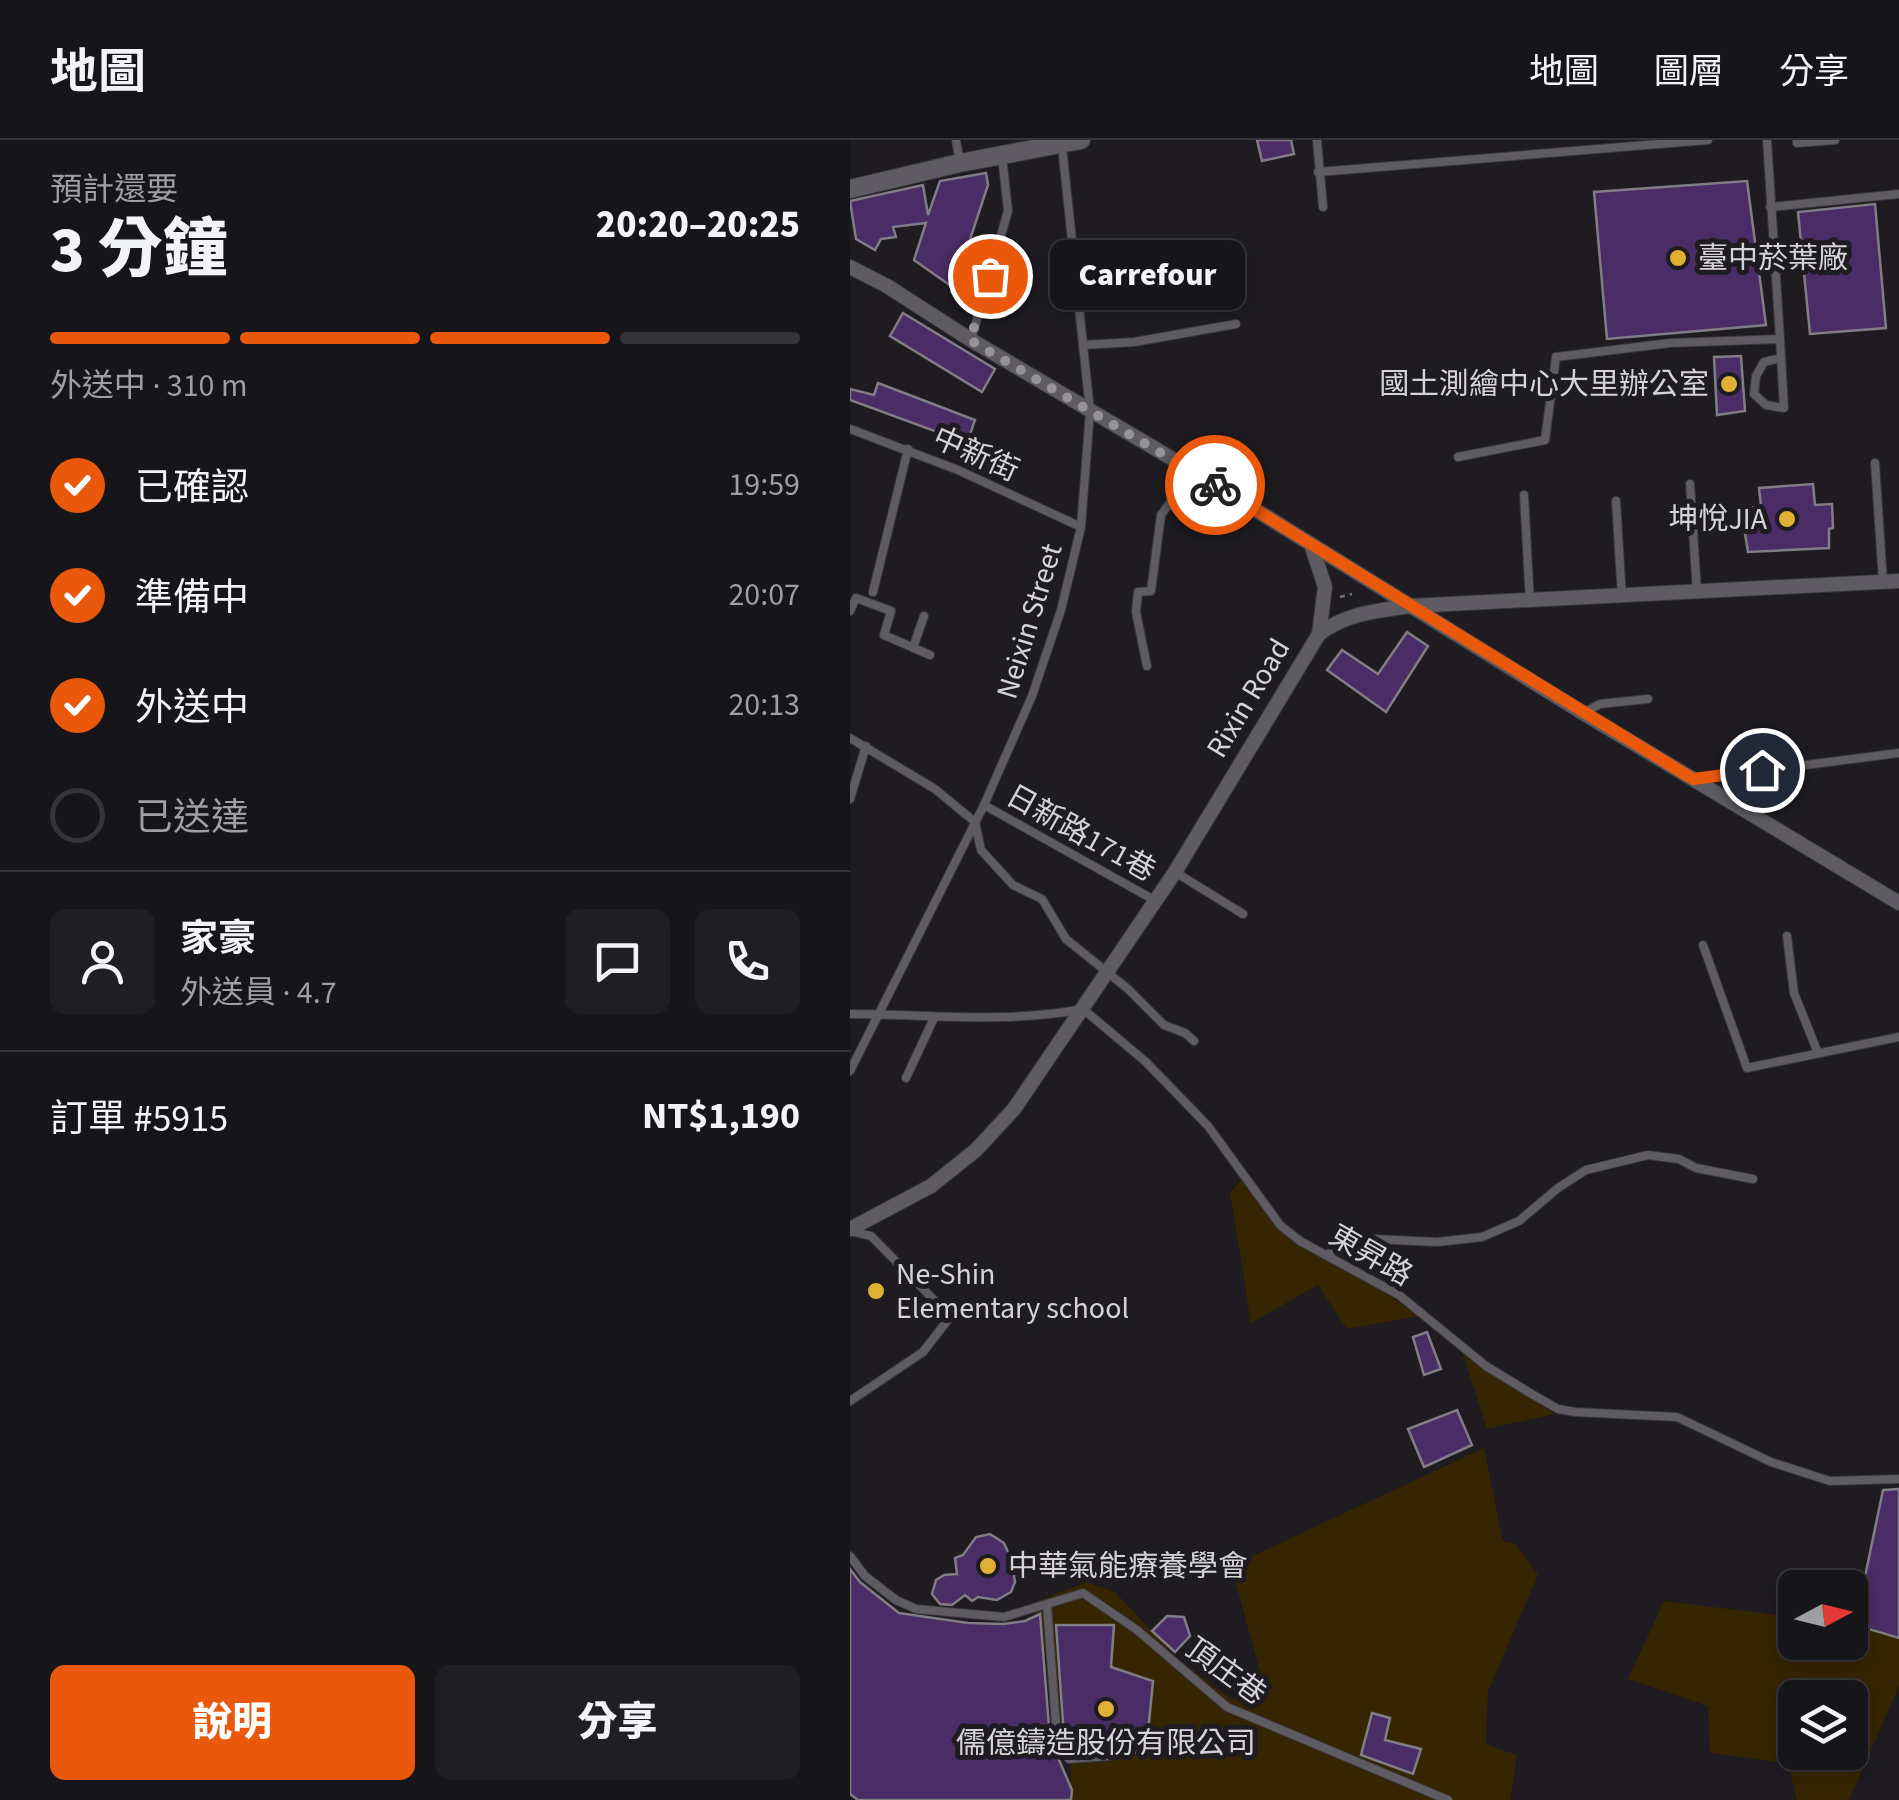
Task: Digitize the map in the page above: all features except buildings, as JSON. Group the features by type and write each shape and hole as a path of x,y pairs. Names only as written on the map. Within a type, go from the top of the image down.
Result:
{"street":[{"path":"850,188 1075,142"},
{"path":"850,267 1899,903"},
{"path":"1310,544 1325,587 1319,634"},
{"name":"Rixin Road","path":"850,1230 931,1186 976,1150 1014,1110 1175,872 1319,634 1353,616 1410,606 1891,582"}],"lane":[{"path":"956,140 960,163"},
{"path":"1317,140 1323,206"},
{"path":"1544,140 1546,152"},
{"path":"1318,172 1708,140"},
{"path":"1767,140 1770,207 1780,339 1784,408 1766,405 1754,394 1756,376 1764,362 1781,358"},
{"path":"1797,140 1836,140"},
{"name":"Neixin Street","path":"850,1071 984,805 1032,696 1081,527 1090,411 1083,345 1075,142"},
{"path":"970,340 1008,211 1002,156"},
{"path":"1770,207 1899,194"},
{"path":"1083,345 1134,342 1236,324"},
{"path":"1458,457 1545,440 1556,356 1670,343 1780,339"},
{"name":"中新街","path":"850,429 908,449 1081,527"},
{"path":"873,592 908,449"},
{"path":"1875,463 1891,582"},
{"path":"1147,666 1136,612 1138,592 1150,591 1161,515 1193,472"},
{"path":"1690,484 1697,592"},
{"path":"1524,495 1530,602"},
{"path":"1616,501 1622,598"},
{"path":"850,611 856,598 891,612 884,635 930,656"},
{"path":"913,648 924,616"},
{"path":"1584,713 1600,704 1648,699"},
{"path":"850,738 935,789 974,822 982,850 1013,885 1042,899 1066,939 1128,989 1164,1025 1194,1041"},
{"path":"850,799 866,746"},
{"path":"1693,779 1899,753"},
{"name":"日新路171巷","path":"984,805 1156,901"},
{"path":"1175,872 1244,914"},
{"path":"1787,936 1794,992 1818,1053"},
{"path":"1704,945 1747,1068 1899,1037"},
{"path":"850,1014 934,1018 1050,1015 1083,1009"},
{"name":"東昇路","path":"1083,1009 1146,1062 1208,1126 1280,1225 1300,1241 1399,1295 1486,1366 1558,1409 1677,1417 1799,1472 1830,1481 1899,1480"},
{"path":"906,1078 934,1018"},
{"path":"1328,1254 1351,1238 1437,1242 1482,1236 1519,1221 1586,1170 1648,1155 1679,1159 1696,1168 1753,1180"},
{"path":"850,1230 871,1236 939,1305 947,1322 923,1352 850,1401"},
{"name":"頂庄巷","path":"850,1556 865,1576 896,1600 916,1609 1004,1617 1084,1593 1137,1630 1227,1707 1448,1800"},
{"path":"1046,1605 1057,1738 1069,1759 1110,1756"}],"path":[{"path":"1350,600 1354,588"},
{"path":"1334,598 1352,594"}],"shaded area":[{"path":"1246,1177 1281,1224 1420,1316 1347,1329 1318,1285 1251,1323 1230,1192"},
{"path":"1462,1351 1555,1414 1487,1429"},
{"path":"1484,1448 1503,1541 1516,1544 1538,1575 1488,1691 1486,1744 1517,1755 1510,1800 1071,1800 1071,1767 1033,1603 1087,1582 1115,1592 1177,1658 1232,1700 1264,1686 1231,1566"},
{"path":"1664,1601 1778,1615 1778,1660 1868,1660 1868,1629 1899,1638 1899,1686 1868,1757 1868,1680 1778,1680 1778,1762 1710,1753 1708,1706 1628,1679"},
{"path":"1790,1770 1862,1770 1849,1800 1797,1800"}],"way so far":[{"path":"990,276 970,340 1215,485"}],"place":[{"name":"臺中菸葉廠","path":"1678,258"},
{"name":"Carrefour","path":"990,276"},
{"name":"國土測繪中心大里辦公室","path":"1729,384"},
{"name":"坤悅JIA","path":"1787,519"},
{"name":"Ne-Shin Elementary school","path":"876,1291"},
{"name":"中華氣能療養學會","path":"988,1566"},
{"name":"儒億鑄造股份有限公司","path":"1106,1709"}],"route":[{"path":"1215,485 1693,779 1762,770"}]}
